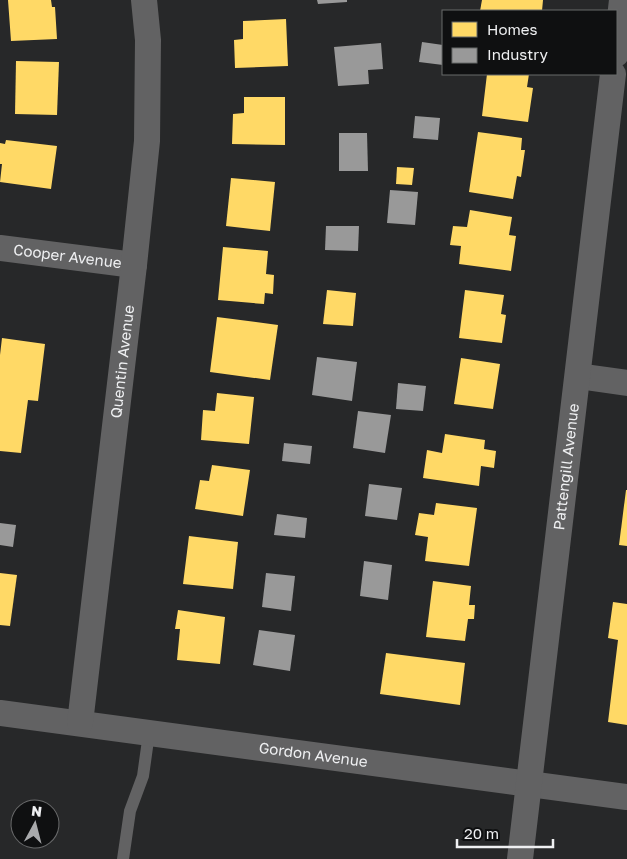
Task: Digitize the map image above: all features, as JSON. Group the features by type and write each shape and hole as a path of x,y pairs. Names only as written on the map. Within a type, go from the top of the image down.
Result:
{"street":[{"name":"Quentin Avenue","path":"80,723 147,141 148,40 144,0"},
{"path":"617,45 622,0"},
{"name":"Pattengill Avenue","path":"520,859 614,75"},
{"name":"Cooper Avenue","path":"0,248 134,266"},
{"path":"578,376 627,383"},
{"name":"Gordon Avenue","path":"0,713 627,797"}],"lane":[{"path":"123,859 130,811 143,776 150,733"}],"building: Homes":[{"path":"8,0 51,0 52,7 55,7 57,39 11,41"},
{"path":"482,0 543,0 542,10 480,10"},
{"path":"286,19 288,66 235,68 234,40 243,39 243,21"},
{"path":"16,61 59,62 57,115 15,114"},
{"path":"487,75 529,75 527,87 533,88 528,122 482,116"},
{"path":"244,97 285,97 285,145 232,144 233,114 244,113"},
{"path":"478,132 522,138 521,150 525,150 521,177 517,176 513,199 469,192"},
{"path":"6,140 57,146 51,189 0,182 2,164 0,164 0,143 5,144"},
{"path":"397,167 414,168 412,185 396,184"},
{"path":"231,178 275,182 270,231 226,226"},
{"path":"470,210 512,217 509,235 516,236 511,271 459,264 461,246 450,245 453,226 467,227"},
{"path":"223,247 268,251 266,274 274,275 273,294 265,293 264,304 218,300"},
{"path":"327,290 356,293 353,326 323,324"},
{"path":"465,290 504,295 501,314 506,315 502,343 459,338"},
{"path":"217,317 278,325 270,380 210,372"},
{"path":"2,338 45,344 38,401 28,400 21,453 0,451 0,355"},
{"path":"461,358 500,364 493,409 454,404"},
{"path":"217,393 254,397 249,444 201,440 203,410 215,411"},
{"path":"445,434 485,440 484,449 496,451 494,468 481,466 479,486 423,478 427,450 442,453"},
{"path":"212,465 250,470 243,516 195,509 200,480 209,481"},
{"path":"627,490 627,546 619,545"},
{"path":"436,503 477,508 469,566 425,561 428,537 415,535 419,513 434,515"},
{"path":"189,536 238,542 233,589 183,584"},
{"path":"0,573 17,575 10,626 0,625"},
{"path":"433,581 471,586 469,605 475,605 474,619 468,619 465,641 426,637"},
{"path":"613,602 627,604 627,725 608,722 618,640 608,638"},
{"path":"178,610 225,617 220,664 177,660 180,629 175,629"},
{"path":"386,653 465,663 460,705 380,694"}],"building: Industry":[{"path":"317,0 347,0 347,2 318,4"},
{"path":"422,42 442,45 442,65 419,62"},
{"path":"381,43 383,69 368,70 369,84 338,86 334,47"},
{"path":"415,116 440,118 438,140 413,138"},
{"path":"339,133 367,133 368,171 339,171"},
{"path":"390,190 418,192 415,225 387,223"},
{"path":"326,226 359,226 358,251 325,250"},
{"path":"317,357 357,362 352,401 312,395"},
{"path":"398,383 426,386 423,411 396,409"},
{"path":"358,411 391,415 385,453 353,448"},
{"path":"284,443 312,446 310,464 282,461"},
{"path":"369,484 402,488 397,520 365,516"},
{"path":"277,514 307,518 305,538 274,535"},
{"path":"0,523 16,525 13,547 0,545"},
{"path":"364,561 392,565 388,600 360,596"},
{"path":"266,573 295,576 291,611 262,607"},
{"path":"259,630 295,635 290,671 253,665"}]}
